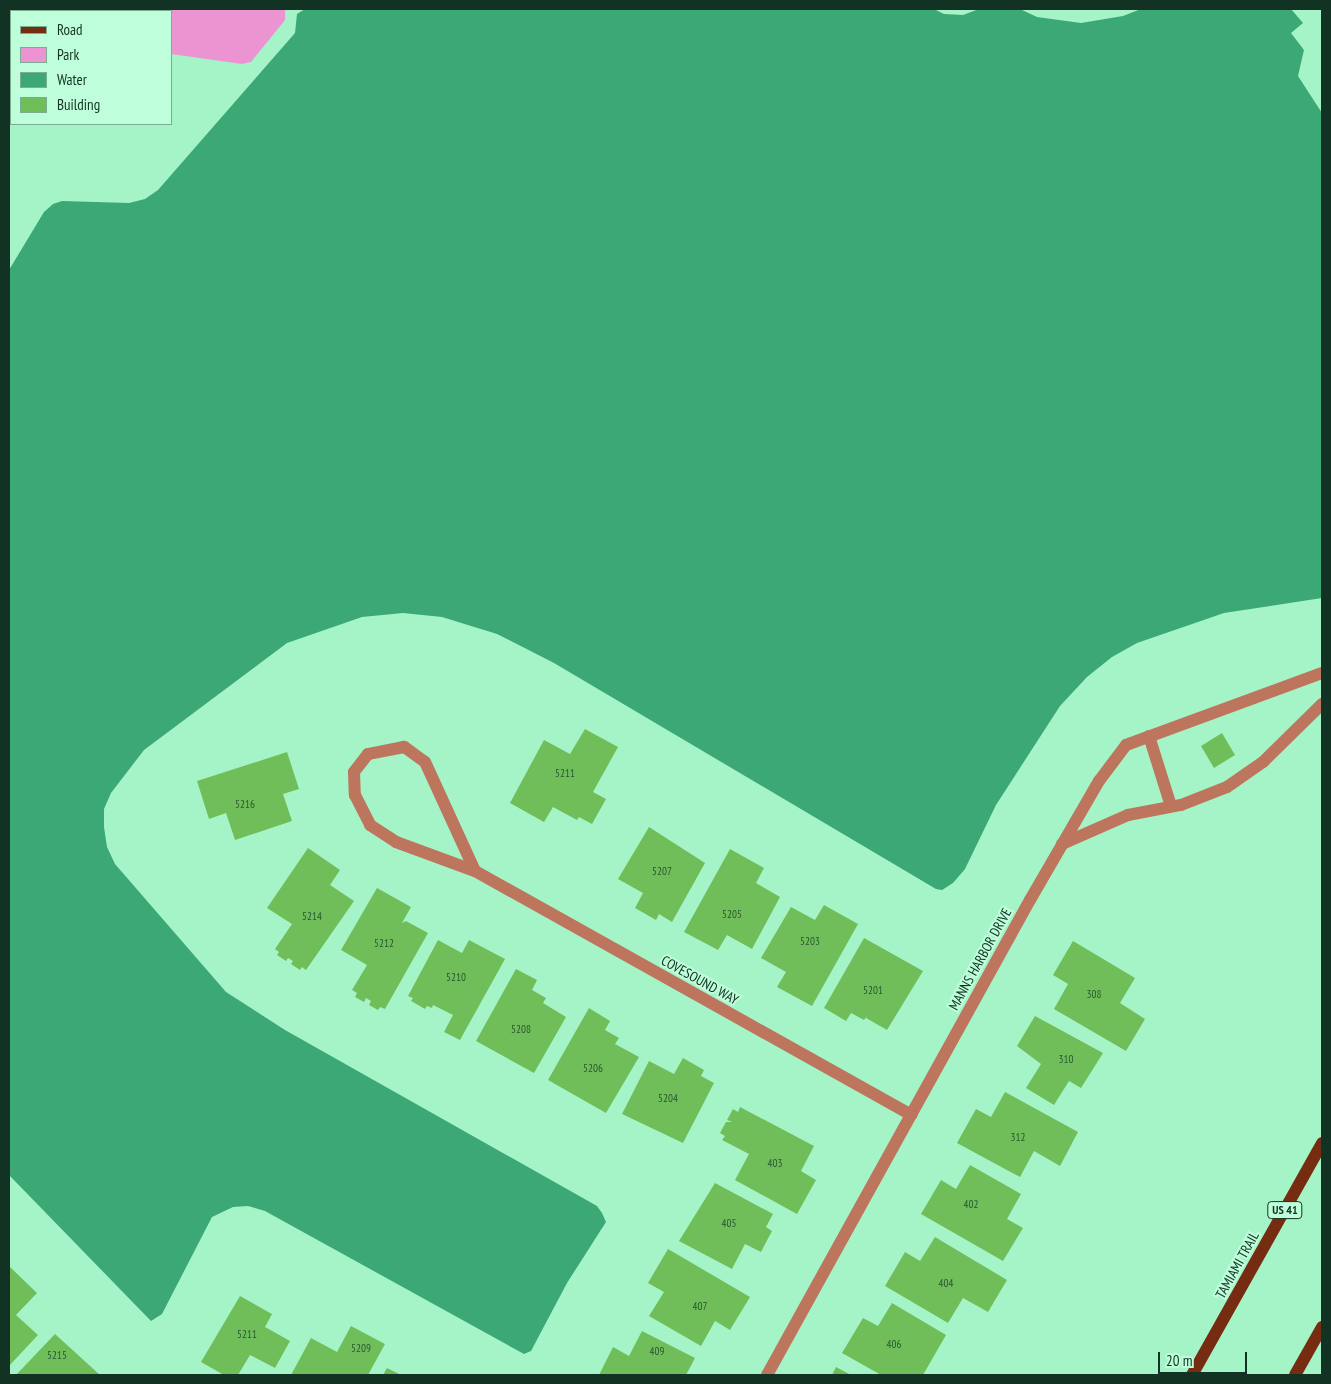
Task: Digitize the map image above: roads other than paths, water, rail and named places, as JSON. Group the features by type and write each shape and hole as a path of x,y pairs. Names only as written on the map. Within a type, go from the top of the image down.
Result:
{"main road":[{"name":"TAMIAMI TRAIL","path":"1192,1375 1322,1142"},
{"path":"1295,1375 1322,1327"}],"street":[{"name":"MANNS HARBOR DRIVE","path":"767,1375 1062,844 1099,781 1126,745 1322,673"},
{"path":"1062,844 1128,815 1204,798 1227,786 1263,762 1322,704"},
{"path":"1148,736 1171,806"},
{"name":"COVESOUND WAY","path":"475,871 425,762 404,747 368,754 354,772 354,787 355,795 370,825 396,842 475,871 911,1115"}],"water":[{"path":"305,9 934,9 944,14 963,15 979,9 1020,9 1037,17 1081,23 1123,16 1141,9 1291,9 1303,23 1291,33 1304,50 1298,76 1322,113 1322,598 1224,613 1137,643 1112,657 1087,677 1060,706 996,805 965,869 953,883 942,890 936,889 554,663 497,634 442,617 403,613 362,617 287,643 144,750 111,793 104,809 104,827 107,847 115,864 226,992 285,1030 597,1206 606,1222 567,1283 531,1351 524,1354 265,1211 248,1206 233,1207 212,1217 162,1314 151,1321 9,1175 9,270 44,212 53,204 62,201 129,203 145,199 158,190 295,33 297,14"}]}
